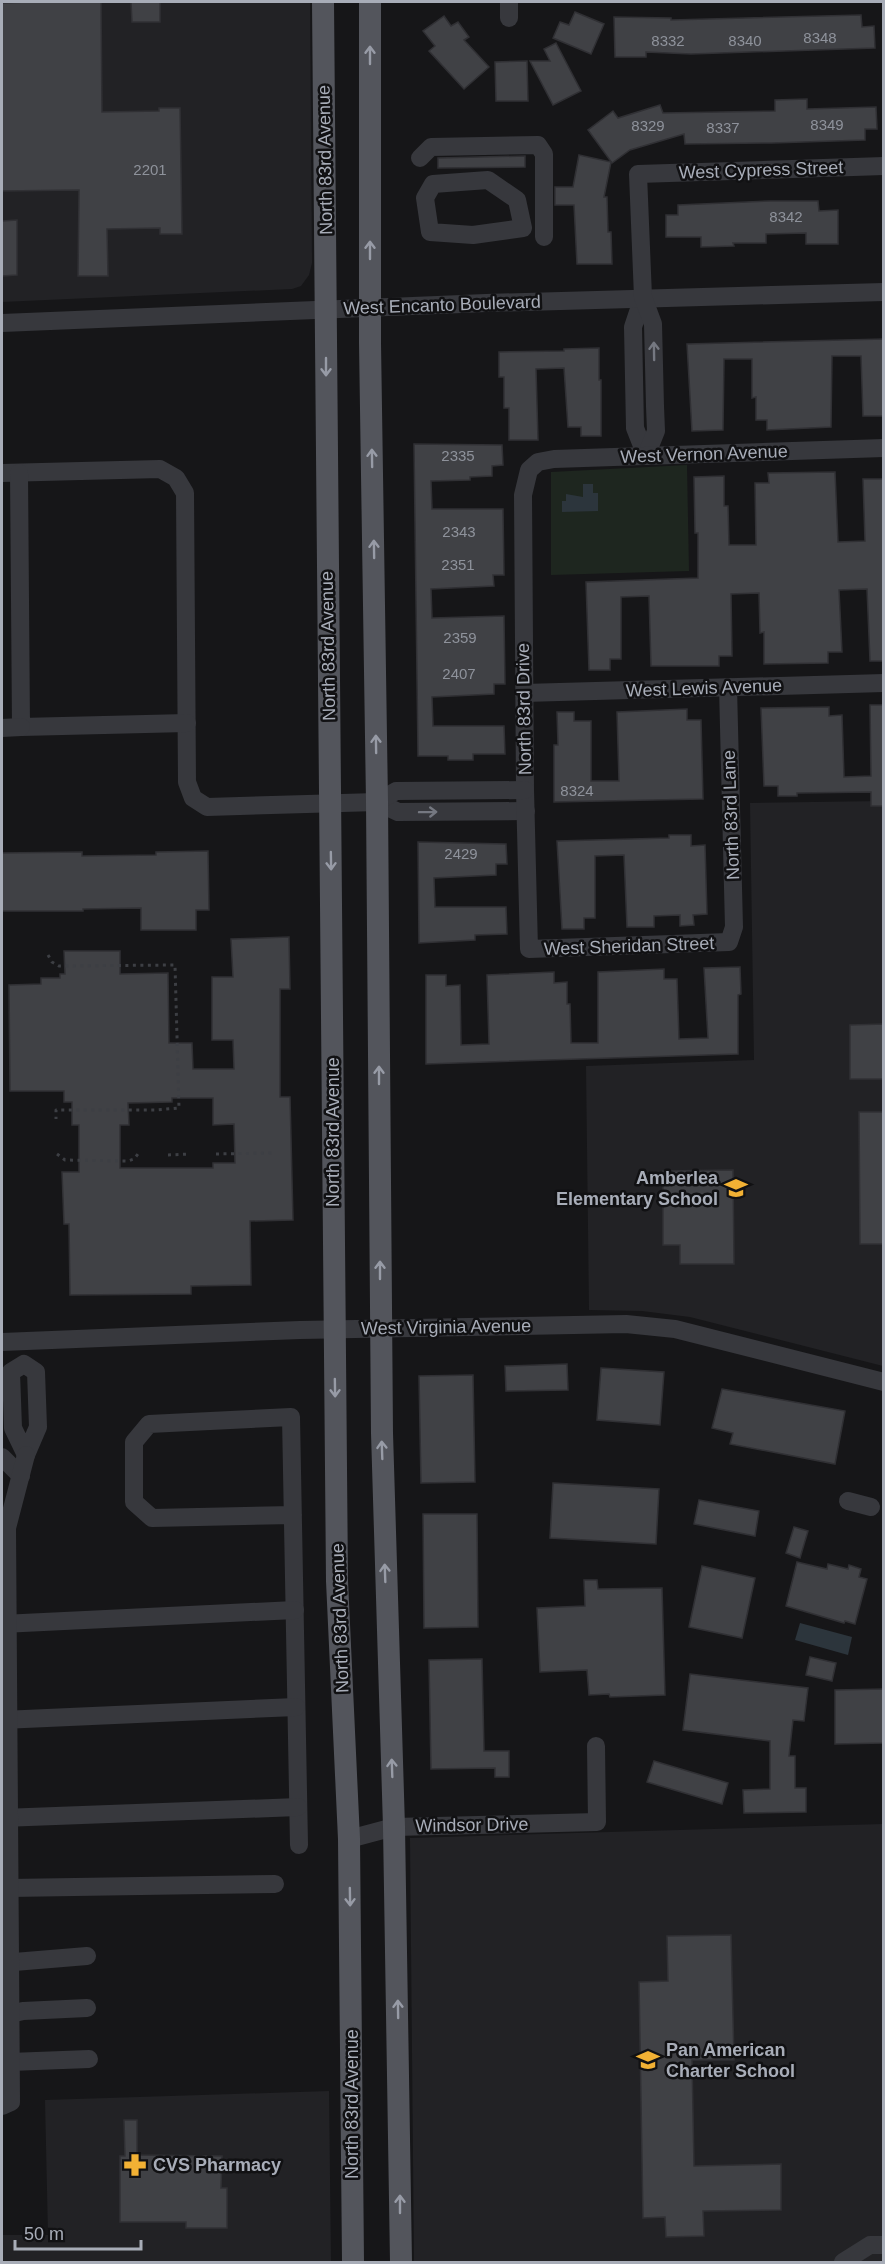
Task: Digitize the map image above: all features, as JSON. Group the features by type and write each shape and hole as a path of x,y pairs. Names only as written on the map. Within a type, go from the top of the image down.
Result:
{"main road":[{"name":"North 83rd Avenue","path":"323,2 334,1329 338,1581 349,1839 353,2262"},
{"path":"370,2 381,1328 384,1530 394,1827 401,2262"}],"street":[{"path":"420,158 431,147 538,145 544,154 544,237"},
{"name":"West Cypress Street","path":"643,297 638,174 884,166"},
{"path":"488,180 517,200 523,228 473,236 430,232 425,198 433,184 488,180"},
{"name":"West Encanto Boulevard","path":"2,323 643,297 884,292"},
{"path":"643,297 653,324 656,431 646,456"},
{"path":"643,297 633,327 634,385 635,428 646,456"},
{"path":"634,385 654,383"},
{"name":"West Vernon Avenue","path":"529,470 538,462 554,459 884,448"},
{"path":"21,727 10,473 160,469 176,478 185,493 187,782 193,798 207,807 377,802 398,813 526,811"},
{"name":"North 83rd Drive","path":"529,470 523,495 525,790 529,949"},
{"name":"West Lewis Avenue","path":"524,693 884,683"},
{"name":"North 83rd Lane","path":"728,687 734,927 729,942"},
{"path":"2,728 187,723"},
{"path":"377,802 396,791 525,790"},
{"path":"457,791 458,812"},
{"name":"West Sheridan Street","path":"529,949 729,942"},
{"name":"West Virginia Avenue","path":"2,1342 334,1329 626,1324 675,1329 884,1382"},
{"path":"22,1341 24,1364"},
{"path":"24,1364 12,1372 12,1395 13,1428 26,1455"},
{"path":"6,2104 10,2062 5,1962 5,1915 9,1888 5,1817 4,1528 26,1455 38,1427 36,1372 24,1364"},
{"path":"293,1515 152,1518 134,1502 134,1442 149,1424 291,1417 295,1610 296,1707 299,1845"},
{"path":"2,1457 21,1476"},
{"path":"848,1501 871,1507"},
{"path":"4,1624 295,1610"},
{"path":"4,1720 296,1707"},
{"name":"Windsor Drive","path":"349,1839 394,1827 597,1822 596,1746"},
{"path":"5,1817 298,1807"},
{"path":"9,1888 275,1884"},
{"path":"5,1962 87,1956"},
{"path":"6,2016 23,2011 87,2008"},
{"path":"10,2062 89,2059"},
{"path":"843,2262 870,2245 884,2245"}],"path":[{"path":"48,956 59,966 175,965 178,1108 56,1110 56,1119"},
{"path":"216,1154 273,1153"},
{"path":"57,1154 64,1160 128,1161 134,1159 138,1154"},
{"path":"168,1155 190,1154"}],"shaded area":[{"path":"2,2 310,2 312,263 309,275 301,286 292,289 2,302"},
{"path":"687,465 689,571 551,575 551,472"},
{"path":"583,484 593,484 593,493 598,493 598,511 562,512 562,501 566,501 566,494 583,497"},
{"name":"Amberlea Elementary School","path":"883,801 883,1366 690,1317 642,1311 589,1310 586,1066 754,1060 750,803"},
{"path":"800,1623 852,1637 848,1655 795,1640"},
{"name":"Pan American Charter School","path":"883,1824 883,2262 414,2262 410,1838"},
{"path":"329,2091 331,2262 2,2262 2,2235 48,2235 45,2100"}],"building":[{"path":"101,2 102,112 159,111 159,108 180,108 182,234 160,234 160,228 107,229 108,276 78,276 79,190 2,191 2,3"},
{"path":"131,2 160,2 160,22 132,22"},
{"path":"575,12 604,24 591,54 553,38 560,22 569,25"},
{"path":"861,15 862,27 874,26 875,48 691,54 646,52 646,57 615,57 614,17 671,18 671,20"},
{"path":"444,16 451,26 458,22 469,37 464,40 489,67 464,89 429,51 435,46 423,31"},
{"path":"556,43 581,91 553,105 530,61 550,61 544,49"},
{"path":"527,61 528,101 496,101 495,62"},
{"path":"807,99 807,109 876,107 877,129 865,129 865,140 772,143 685,144 684,134 630,150 612,163 588,130 613,111 618,118 660,105 663,113 775,111 775,100"},
{"path":"579,155 611,162 604,197 607,197 612,264 577,264 574,205 555,205 555,187 573,187"},
{"path":"525,156 525,167 438,168 438,158"},
{"path":"818,201 819,211 838,210 838,244 806,244 806,233 766,234 766,243 733,243 734,246 701,247 701,237 666,237 666,215 678,215 678,205"},
{"path":"17,220 17,275 2,276 2,221"},
{"path":"884,339 884,416 863,416 861,356 832,356 831,427 767,430 767,420 756,420 756,397 752,398 752,359 724,359 723,430 692,431 687,344"},
{"path":"599,348 601,436 581,436 581,427 568,427 564,368 536,369 538,440 509,440 509,408 504,408 504,377 499,377 499,352"},
{"path":"414,444 502,445 503,465 492,466 492,476 470,477 470,480 431,481 432,509 503,509 504,575 493,575 494,586 431,589 432,618 504,616 505,684 494,684 494,694 432,697 433,726 504,726 505,754 473,754 473,760 448,760 448,756 418,756"},
{"path":"835,472 838,542 865,541 863,479 884,479 884,661 870,661 867,589 839,590 842,652 828,652 828,663 764,664 764,632 760,633 759,593 731,594 732,656 719,656 719,666 651,666 649,596 621,597 621,659 610,659 610,670 589,670 586,582 698,578 694,477 724,476 724,506 728,506 729,545 756,545 755,483 769,483 768,473"},
{"path":"870,705 884,705 884,806 871,806 871,792 797,793 797,796 778,796 778,786 764,786 761,708 829,707 829,716 842,715 844,777 871,776"},
{"path":"687,709 687,720 701,720 703,799 554,802 554,745 558,745 557,712 574,712 574,721 591,721 591,781 619,781 617,712"},
{"path":"669,835 691,835 691,846 705,845 707,914 693,915 694,925 680,926 680,915 654,916 654,927 627,927 624,855 595,856 595,918 584,918 584,929 562,929 557,841 669,838"},
{"path":"418,842 506,844 507,864 496,864 496,875 434,878 435,907 506,907 507,934 475,935 475,940 419,943"},
{"path":"208,851 209,910 196,910 196,930 141,930 141,908 2,911 2,853 82,852 82,856 156,855 156,852"},
{"path":"289,937 290,989 280,989 280,1097 290,1097 293,1220 250,1221 251,1285 191,1286 191,1294 70,1295 69,1224 64,1224 62,1172 79,1172 79,1125 72,1125 72,1102 64,1102 64,1091 10,1091 9,985 41,984 41,978 60,978 60,974 65,974 64,951 120,951 120,974 168,973 169,1043 192,1043 193,1069 234,1069 233,1040 212,1040 212,977 233,977 231,939","holes":["172,1098 213,1098 213,1125 234,1124 235,1163 213,1163 213,1168 120,1168 120,1125 129,1125 128,1103 172,1102"]},
{"path":"740,967 738,1054 426,1064 426,975 446,975 446,986 460,985 461,1045 489,1044 487,975 554,972 554,983 567,982 571,1043 598,1043 598,972 664,969 664,979 677,979 679,1039 708,1038 704,968"},
{"path":"884,1024 884,1079 850,1079 850,1025"},
{"path":"859,1112 884,1112 884,1244 860,1244"},
{"path":"733,1170 734,1264 680,1264 680,1245 663,1245 663,1171"},
{"path":"567,1364 568,1390 506,1391 505,1366"},
{"path":"601,1368 664,1372 660,1425 597,1420"},
{"path":"473,1375 475,1482 421,1483 419,1376"},
{"path":"722,1389 845,1411 835,1464 730,1444 733,1433 712,1428"},
{"path":"553,1483 659,1489 656,1544 550,1538"},
{"path":"699,1500 759,1511 755,1536 694,1524"},
{"path":"423,1514 477,1514 478,1627 424,1628"},
{"path":"794,1527 808,1531 800,1558 786,1553"},
{"path":"797,1562 827,1569 828,1564 848,1569 849,1565 861,1569 859,1577 867,1579 855,1624 845,1621 844,1623 786,1606"},
{"path":"702,1566 755,1578 742,1638 689,1627"},
{"path":"584,1580 597,1580 598,1589 662,1588 665,1695 610,1697 609,1694 589,1695 587,1670 540,1672 537,1608 585,1606"},
{"path":"810,1657 836,1663 832,1681 806,1675"},
{"path":"482,1659 484,1751 509,1751 509,1777 495,1777 495,1768 431,1769 429,1660"},
{"path":"690,1674 808,1688 804,1721 793,1720 789,1756 795,1756 795,1788 806,1788 806,1812 744,1813 743,1790 770,1789 770,1741 683,1730"},
{"path":"884,1689 884,1743 835,1744 835,1690"},
{"path":"654,1761 728,1783 722,1804 647,1782"},
{"path":"731,1935 734,2060 692,2060 694,2166 781,2164 781,2210 703,2211 704,2236 666,2237 665,2217 643,2218 639,1982 668,1981 667,1936"},
{"name":"CVS Pharmacy","path":"124,2120 137,2120 137,2155 222,2156 221,2188 227,2188 227,2228 186,2228 186,2222 120,2222 120,2156 125,2156"}],"place":[{"name":"Amberlea Elementary School","path":"736,1188"},
{"name":"Pan American Charter School","path":"648,2060"},
{"name":"CVS Pharmacy","path":"135,2165"}]}
